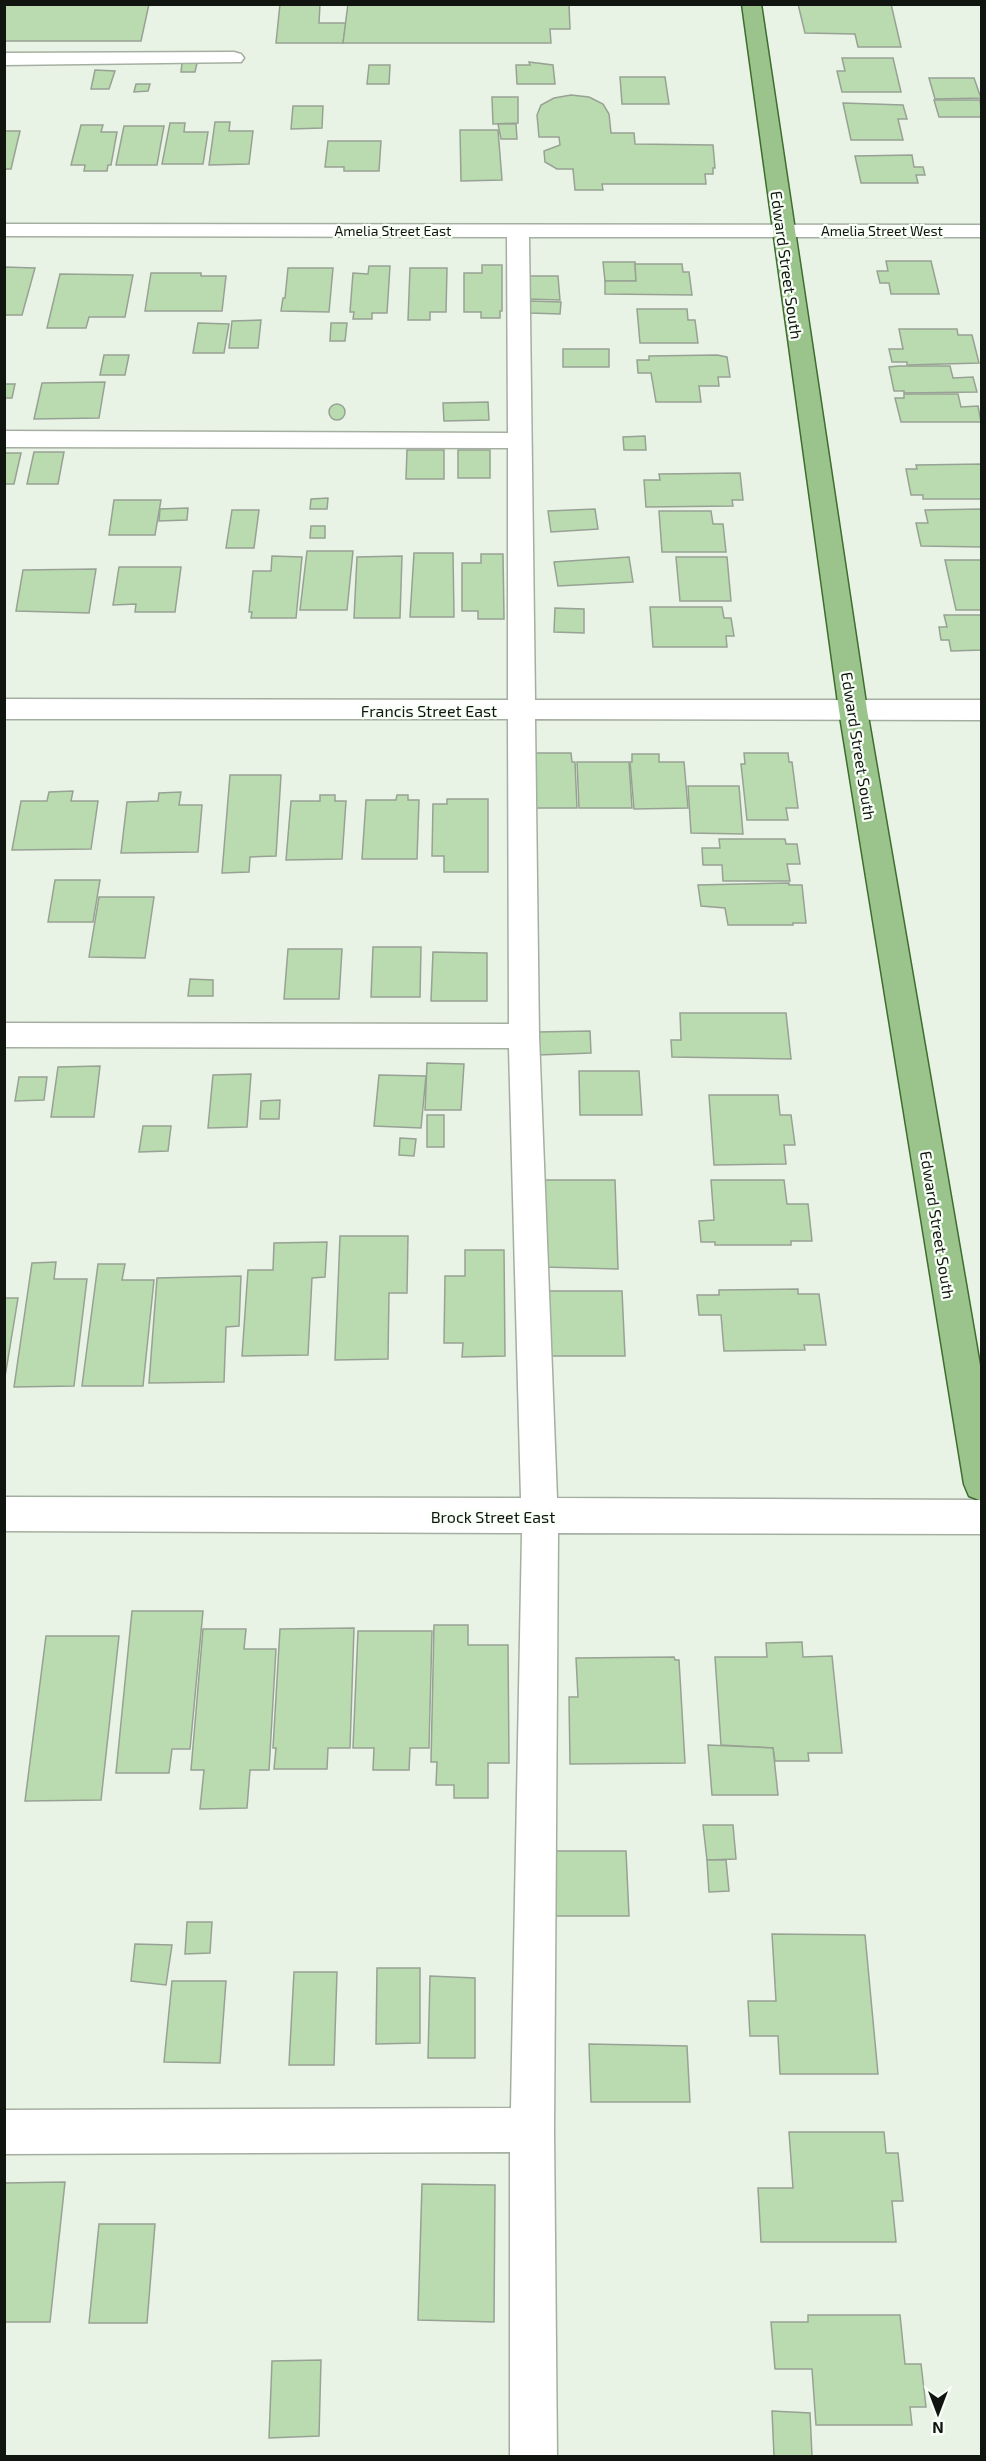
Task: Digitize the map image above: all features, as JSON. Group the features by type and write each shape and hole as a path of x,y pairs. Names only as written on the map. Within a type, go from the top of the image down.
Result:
{"main road":[{"name":"Edward Street South","path":"751,4 853,710 981,1484"}],"street":[{"path":"4,59 234,58"},
{"name":"Amelia Street East","path":"4,230 782,230"},
{"path":"518,230 524,1036 540,1516 532,2130 534,2457"},
{"name":"Amelia Street West","path":"782,230 981,231"},
{"path":"4,439 519,441"},
{"name":"Francis Street East","path":"4,708 981,710"},
{"path":"4,1035 524,1036"},
{"name":"Brock Street East","path":"4,1514 981,1517"},
{"path":"4,2132 532,2130"}],"building":[{"path":"4,4 149,4 141,41 4,41"},
{"path":"280,4 320,4 319,23 346,23 343,43 276,43"},
{"path":"348,4 569,4 570,29 550,29 551,43 343,43"},
{"path":"798,4 891,4 901,47 858,47 855,34 805,33"},
{"path":"842,58 893,58 901,92 842,92 837,71 845,71"},
{"path":"529,62 553,65 555,84 517,84 516,65 530,65"},
{"path":"182,63 197,63 195,72 181,72"},
{"path":"369,65 390,65 389,84 367,84"},
{"path":"95,70 115,71 109,89 91,89"},
{"path":"620,77 665,77 669,104 622,104"},
{"path":"929,78 974,78 981,98 935,99"},
{"path":"136,84 150,84 148,91 134,92"},
{"path":"571,95 589,97 603,104 609,114 611,133 634,133 635,144 713,145 715,168 713,168 713,174 705,174 706,184 602,184 603,190 575,190 573,169 557,169 545,162 544,151 560,145 559,137 539,137 537,115 541,105 554,98"},
{"path":"492,97 518,97 518,123 493,124"},
{"path":"934,100 980,100 982,117 939,117"},
{"path":"843,103 903,105 907,119 898,119 903,140 851,140"},
{"path":"293,106 323,106 322,128 291,129"},
{"path":"215,122 230,122 229,131 253,131 249,164 209,165"},
{"path":"170,123 185,123 184,132 208,132 203,164 162,164"},
{"path":"498,124 516,124 517,139 501,139"},
{"path":"81,125 103,125 101,132 117,132 111,165 108,165 107,171 84,171 85,165 71,165"},
{"path":"124,126 164,126 157,165 116,165"},
{"path":"460,130 498,130 502,180 461,181"},
{"path":"4,131 20,131 11,169 4,169"},
{"path":"328,141 381,141 379,171 344,171 344,167 325,167"},
{"path":"912,155 914,167 923,167 925,175 916,175 918,183 861,183 855,156"},
{"path":"886,261 931,261 939,294 891,294 889,283 880,283 877,271 888,271"},
{"path":"603,262 635,262 636,281 605,281"},
{"path":"635,264 682,264 683,272 689,272 692,295 605,294 605,281 636,281"},
{"path":"482,265 502,265 500,318 481,318 481,312 464,312 464,273 482,273"},
{"path":"369,266 390,266 387,313 372,313 372,319 353,319 354,312 350,312 353,273 368,274"},
{"path":"4,267 35,268 22,315 4,315"},
{"path":"288,268 333,268 329,312 281,311 283,298 285,298"},
{"path":"410,268 447,268 446,312 430,312 430,320 408,320"},
{"path":"151,273 201,273 201,276 226,276 222,311 145,311"},
{"path":"60,274 133,275 125,317 89,317 86,328 47,328"},
{"path":"526,276 558,276 560,300 527,299"},
{"path":"530,301 561,302 560,314 530,313"},
{"path":"637,309 687,309 688,320 695,320 698,343 640,343"},
{"path":"261,320 258,348 229,348 232,321"},
{"path":"198,323 229,324 224,353 193,353"},
{"path":"331,323 347,323 345,341 330,341"},
{"path":"899,329 957,329 958,335 972,335 979,363 907,365 907,362 892,362 889,349 903,349"},
{"path":"563,349 609,349 609,367 563,367"},
{"path":"104,355 129,355 125,375 100,375"},
{"path":"717,355 727,357 730,377 718,377 719,386 699,386 701,402 656,402 651,373 638,373 637,360 649,360 649,356"},
{"path":"950,366 953,378 973,377 977,392 904,393 904,391 894,391 889,367"},
{"path":"105,382 99,418 34,419 42,383"},
{"path":"4,384 15,384 12,398 4,398"},
{"path":"904,394 958,394 961,407 978,406 981,422 901,422 895,398 904,398"},
{"path":"488,402 489,420 444,421 443,403"},
{"path":"334,404 340,404 345,412 343,418 334,420 329,415 329,409"},
{"path":"645,436 646,450 624,450 623,437"},
{"path":"407,450 444,450 444,479 406,479"},
{"path":"458,450 490,450 490,478 458,478"},
{"path":"34,452 64,452 58,484 27,484"},
{"path":"4,453 21,453 14,484 4,484"},
{"path":"982,464 982,499 923,499 923,495 911,495 906,469 917,469 916,465"},
{"path":"740,473 743,500 732,500 733,506 646,507 644,480 660,480 659,474"},
{"path":"328,498 327,509 310,509 311,499"},
{"path":"114,500 161,500 155,535 109,535"},
{"path":"188,508 187,520 159,521 160,509"},
{"path":"595,509 598,529 551,532 548,511"},
{"path":"982,509 982,547 921,546 916,523 928,523 925,510"},
{"path":"232,510 259,510 254,548 226,548"},
{"path":"659,511 711,511 713,524 723,524 726,552 662,552"},
{"path":"311,526 325,526 325,538 310,538"},
{"path":"307,551 353,551 347,610 300,610"},
{"path":"414,553 453,553 454,617 410,617"},
{"path":"481,554 503,554 504,619 478,619 478,611 462,611 462,563 481,563"},
{"path":"272,556 302,557 296,618 251,618 252,612 249,612 253,571 271,571"},
{"path":"402,556 400,618 354,618 357,557"},
{"path":"629,557 633,582 558,586 554,562"},
{"path":"676,557 727,557 731,601 680,601"},
{"path":"945,560 982,560 982,610 956,610"},
{"path":"119,567 181,567 175,612 135,612 136,604 113,605"},
{"path":"96,569 89,613 16,611 23,570"},
{"path":"650,607 722,607 724,618 731,618 734,636 726,636 727,647 653,647"},
{"path":"555,608 584,609 584,633 554,632"},
{"path":"944,615 982,615 982,650 951,651 949,640 941,640 939,627 947,627"},
{"path":"526,753 571,753 572,762 575,762 577,808 524,808"},
{"path":"744,753 788,753 789,762 792,762 798,808 786,808 788,820 747,820 741,764 745,764"},
{"path":"632,754 659,754 659,762 684,762 688,808 634,809 630,762 632,762"},
{"path":"577,762 629,762 632,808 579,808"},
{"path":"230,775 281,775 276,856 250,857 249,872 222,873"},
{"path":"688,786 739,786 743,834 691,833"},
{"path":"73,791 71,801 98,801 91,849 12,850 21,801 47,801 49,792"},
{"path":"181,792 179,805 202,805 198,852 121,853 127,802 158,801 159,793"},
{"path":"320,795 335,795 335,801 346,801 342,859 286,860 291,801 320,801"},
{"path":"397,795 408,795 408,800 419,800 417,859 362,859 366,800 396,800"},
{"path":"447,799 488,799 488,872 444,872 444,856 432,856 433,804 447,804"},
{"path":"719,839 785,839 786,844 797,844 800,864 787,864 790,881 723,881 722,865 703,865 702,848 720,848"},
{"path":"55,880 100,880 93,922 48,922"},
{"path":"789,883 789,885 802,885 806,923 728,925 725,908 701,906 698,885"},
{"path":"99,897 154,897 145,958 89,957"},
{"path":"373,947 421,947 420,997 371,997"},
{"path":"288,949 342,949 339,999 284,999"},
{"path":"433,952 487,953 487,1001 431,1001"},
{"path":"190,979 213,980 213,996 188,996"},
{"path":"680,1013 786,1013 791,1059 672,1057 671,1040 681,1040"},
{"path":"590,1031 591,1053 538,1055 537,1032"},
{"path":"427,1063 464,1064 461,1110 425,1110"},
{"path":"100,1066 94,1117 51,1117 58,1067"},
{"path":"579,1071 639,1071 642,1115 580,1115"},
{"path":"251,1074 247,1127 208,1128 213,1075"},
{"path":"379,1075 426,1076 421,1128 374,1126"},
{"path":"19,1077 47,1077 44,1100 15,1101"},
{"path":"709,1095 778,1095 780,1115 791,1115 795,1145 784,1145 786,1164 714,1165"},
{"path":"280,1100 279,1119 260,1119 261,1101"},
{"path":"427,1115 444,1115 444,1147 427,1147"},
{"path":"143,1126 171,1126 168,1151 139,1152"},
{"path":"400,1138 416,1139 414,1156 399,1155"},
{"path":"540,1180 615,1180 618,1269 545,1267"},
{"path":"711,1180 784,1180 787,1204 808,1204 812,1241 791,1241 791,1245 715,1245 715,1242 701,1242 699,1221 714,1220"},
{"path":"340,1236 408,1236 407,1293 389,1293 388,1359 335,1360"},
{"path":"327,1242 325,1277 312,1278 308,1355 242,1356 248,1270 273,1270 274,1243"},
{"path":"465,1250 504,1250 505,1356 462,1357 463,1343 444,1343 445,1276 465,1276"},
{"path":"56,1262 54,1279 87,1279 74,1386 14,1387 32,1263"},
{"path":"98,1264 125,1264 122,1280 154,1280 143,1386 82,1386"},
{"path":"241,1276 239,1326 226,1327 224,1382 149,1383 157,1278"},
{"path":"798,1289 798,1294 819,1294 826,1345 804,1345 805,1350 724,1351 721,1315 699,1315 697,1295 719,1295 719,1290"},
{"path":"546,1291 622,1291 625,1356 547,1356"},
{"path":"4,1298 18,1298 4,1383"},
{"path":"132,1611 203,1611 190,1749 172,1749 169,1773 116,1773"},
{"path":"434,1625 468,1625 468,1645 508,1645 509,1763 488,1763 488,1798 454,1798 454,1785 436,1785 437,1762 431,1762"},
{"path":"354,1628 350,1748 328,1748 327,1769 274,1769 276,1748 273,1748 280,1629"},
{"path":"203,1629 246,1629 244,1649 276,1649 269,1770 250,1770 247,1808 200,1809 204,1770 191,1770"},
{"path":"358,1631 432,1631 429,1748 410,1748 409,1770 373,1770 374,1748 353,1748"},
{"path":"46,1636 119,1636 101,1800 25,1801"},
{"path":"802,1642 803,1657 832,1656 842,1753 808,1753 809,1761 775,1761 773,1748 721,1745 715,1657 767,1657 766,1643"},
{"path":"674,1657 675,1660 679,1660 685,1763 570,1764 569,1697 578,1697 576,1658"},
{"path":"708,1745 773,1748 778,1795 712,1795"},
{"path":"703,1825 733,1825 736,1859 707,1860"},
{"path":"553,1851 626,1851 629,1916 555,1916"},
{"path":"707,1860 726,1860 729,1891 709,1892"},
{"path":"187,1922 212,1922 210,1953 185,1954"},
{"path":"772,1934 865,1935 878,2074 780,2074 778,2036 750,2036 748,2001 776,2001"},
{"path":"135,1944 172,1945 166,1985 131,1981"},
{"path":"377,1968 420,1968 420,2043 376,2044"},
{"path":"294,1972 337,1972 334,2065 289,2065"},
{"path":"430,1976 475,1978 475,2058 428,2058"},
{"path":"172,1981 226,1981 220,2063 164,2062"},
{"path":"589,2044 687,2046 690,2102 591,2102"},
{"path":"789,2132 884,2132 886,2153 898,2153 903,2201 892,2201 896,2242 761,2242 758,2188 793,2188"},
{"path":"65,2182 50,2322 4,2322 4,2183"},
{"path":"422,2184 495,2185 494,2322 418,2320"},
{"path":"99,2224 155,2224 147,2323 89,2323"},
{"path":"808,2315 900,2315 905,2364 921,2364 926,2407 910,2407 912,2425 816,2425 812,2369 775,2369 771,2322 808,2322"},
{"path":"321,2360 319,2436 269,2438 272,2361"},
{"path":"772,2411 810,2413 812,2456 774,2456"}]}
